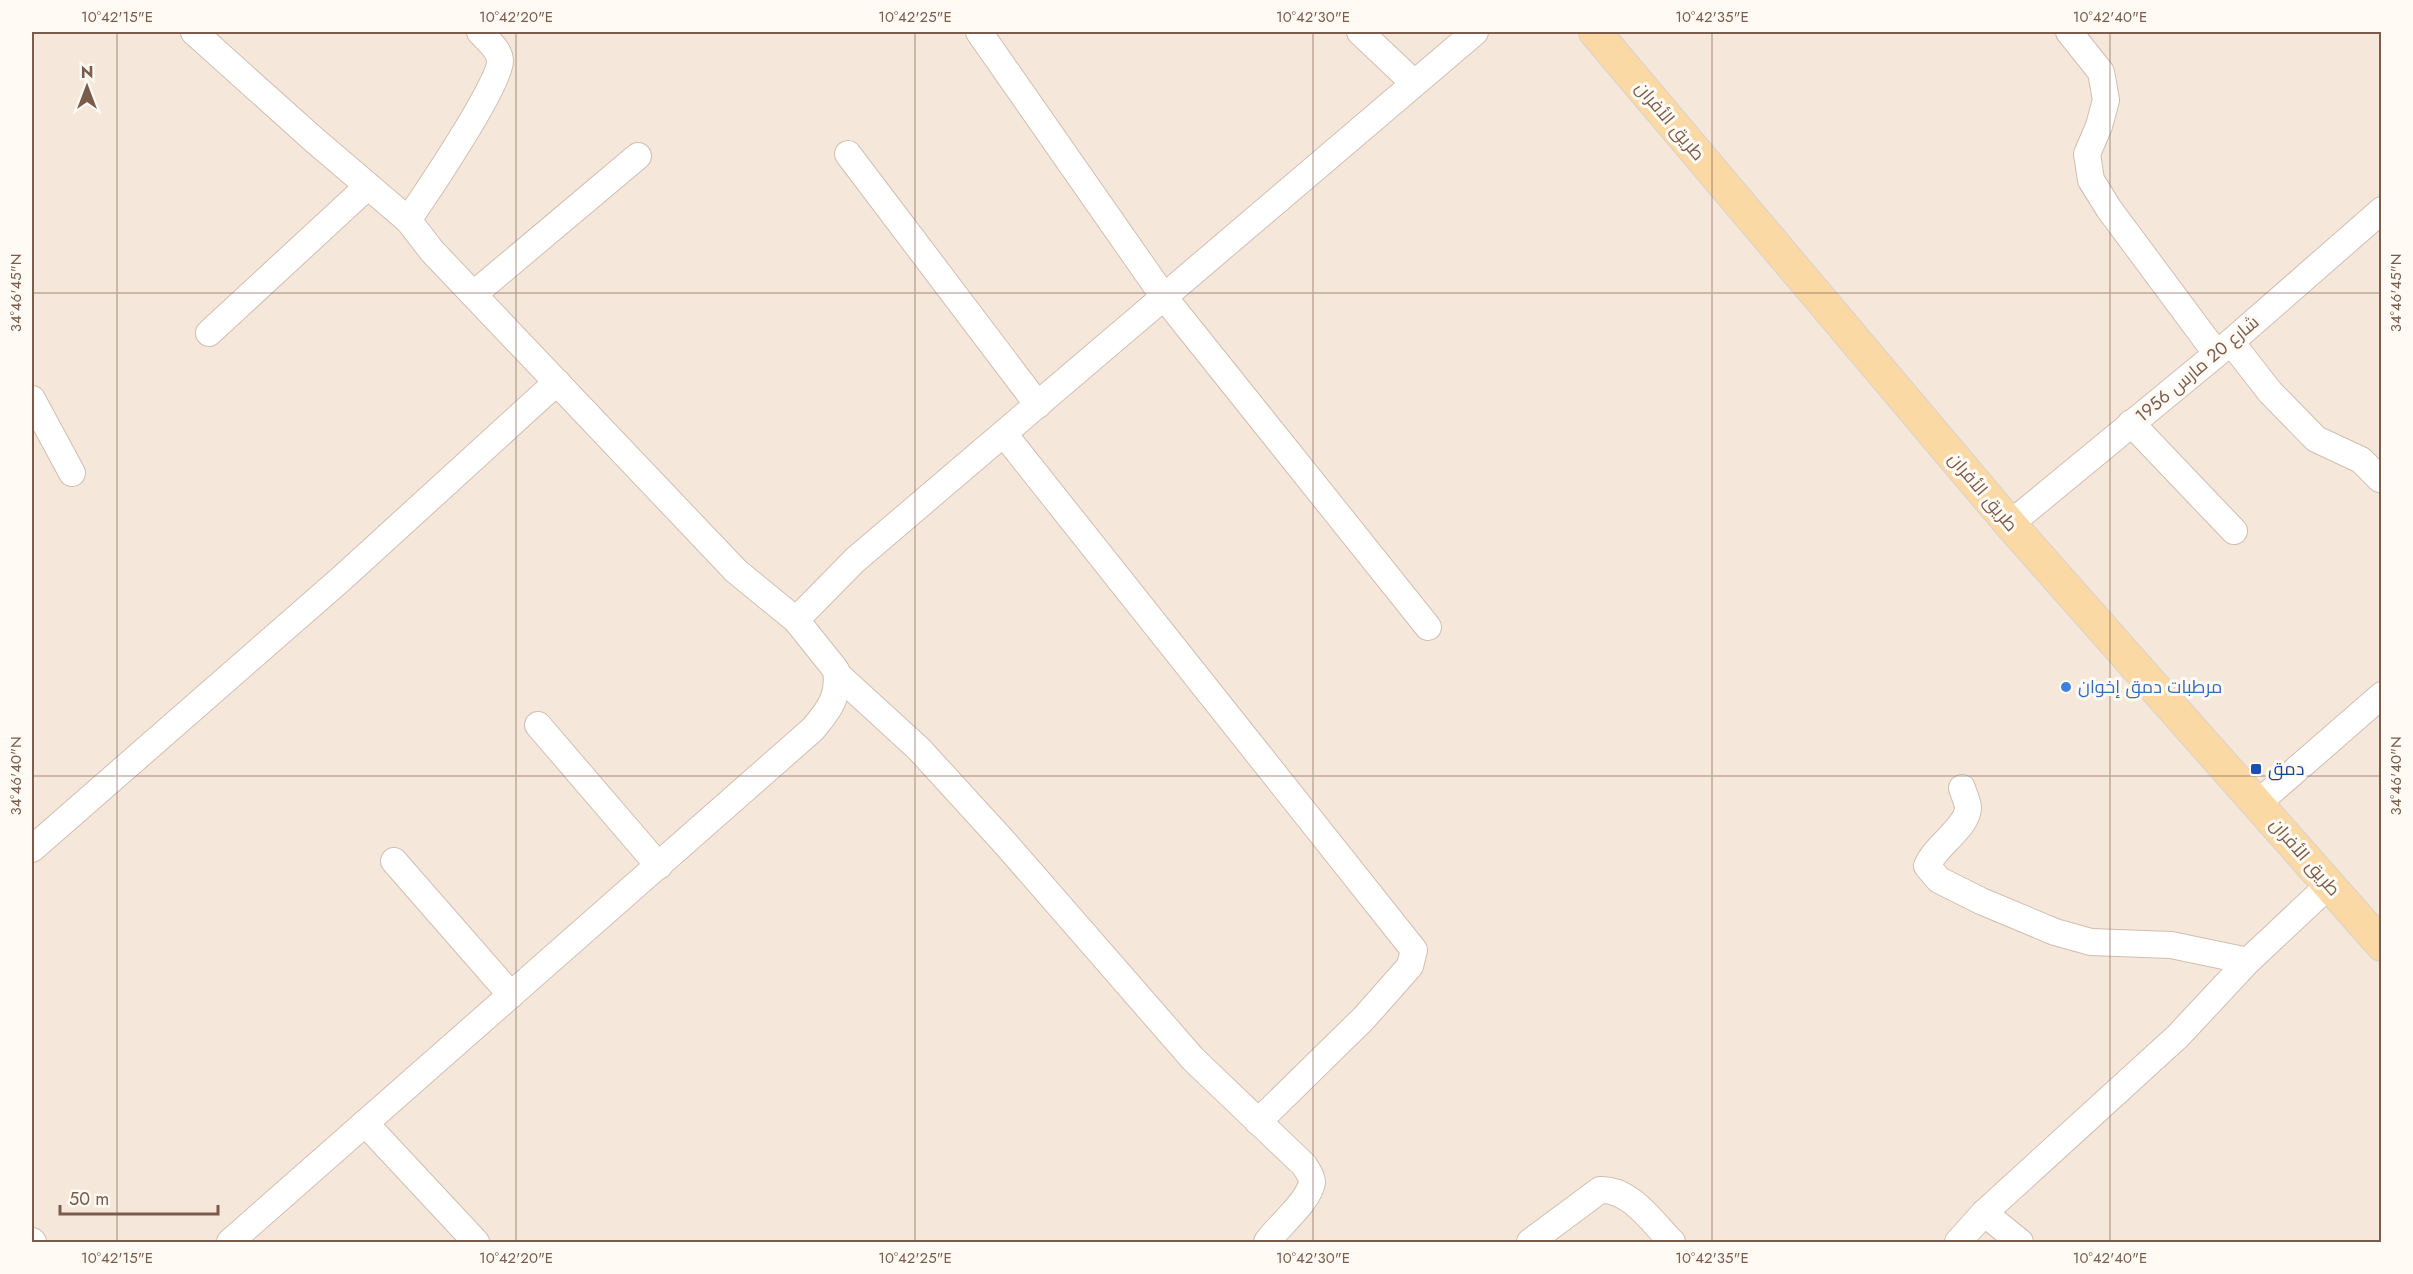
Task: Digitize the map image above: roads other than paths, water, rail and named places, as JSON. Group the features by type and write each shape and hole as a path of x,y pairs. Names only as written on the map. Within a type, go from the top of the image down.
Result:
{"main road":[{"name":"طريق الأفران","path":"1595,32 2010,524 2382,945"}],"street":[{"path":"194,32 408,220 427,246 736,571 796,620 830,661 837,674 919,749 1004,842 1193,1059 1304,1166 1312,1182 1304,1198 1267,1242"},
{"path":"408,220 468,128 500,67 499,55 480,32"},
{"path":"979,32 1164,297 1428,627"},
{"path":"1360,32 1414,83"},
{"path":"796,620 855,560 1475,32"},
{"path":"2069,32 2102,72 2106,100 2099,126 2087,154 2091,180 2109,208 2223,348 2316,440 2361,460 2380,480"},
{"path":"848,154 1038,405"},
{"path":"474,294 638,156"},
{"path":"209,333 368,186"},
{"name":"شارع 20 مارس 1956","path":"2010,524 2223,348 2382,210"},
{"path":"32,849 341,579 557,382"},
{"path":"32,399 72,472"},
{"path":"2131,423 2234,531"},
{"path":"1004,434 1413,950 1410,966 1364,1018 1258,1122"},
{"path":"230,1242 813,729 832,707 837,693 837,674"},
{"path":"2258,803 2382,695"},
{"path":"538,725 659,866"},
{"path":"1962,788 1968,807 1966,818 1930,858 1927,866 1939,880 1981,901 2055,932 2091,942 2171,945 2248,961"},
{"path":"394,861 511,995"},
{"path":"1958,1242 1984,1213 2178,1036 2248,961 2329,885"},
{"path":"365,1123 476,1242"},
{"path":"1530,1242 1599,1191 1610,1190 1622,1193 1672,1242"},
{"path":"1984,1213 2020,1242"}],"place":[{"name":"مرطبات دمق إخوان","path":"2066,687"},
{"name":"دمق","path":"2256,769"}]}
